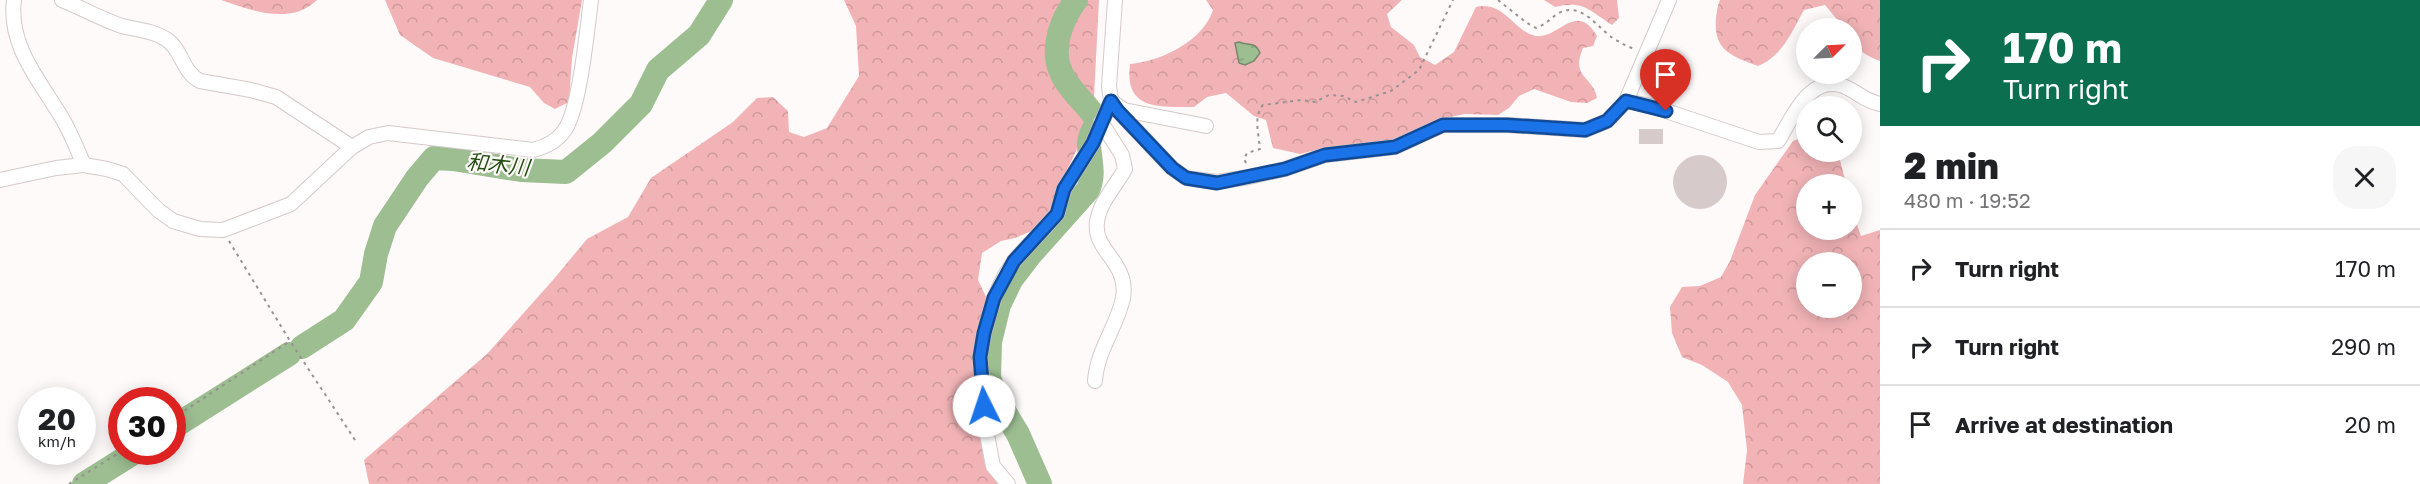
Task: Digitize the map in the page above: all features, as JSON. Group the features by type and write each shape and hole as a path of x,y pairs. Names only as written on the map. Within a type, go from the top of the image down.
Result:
{"street":[{"path":"14,0 16,36 27,63 64,122 84,165"},
{"path":"62,0 122,26 149,31 165,38 174,45 192,77 200,81 276,97 352,147"},
{"path":"0,180 56,168 84,165 107,168 123,174 158,210 173,221 200,229 223,230 291,204 352,147 369,137 388,133 533,150 543,147 565,130 576,104 591,0"},
{"path":"1115,0 1109,86 1111,101 1172,168 1186,178 1217,183 1285,169 1325,155 1395,147 1443,125 1507,125 1585,130 1607,121 1626,101 1670,0"},
{"path":"1626,101 1651,106 1759,142 1778,141 1803,100 1819,86 1831,83 1844,86 1866,101 1880,104"},
{"path":"1008,484 993,466 985,424 980,357 984,333 994,298 1005,276 1014,261 1057,214 1064,189 1093,143 1111,101"},
{"path":"1111,101 1124,110 1206,126"},
{"path":"1095,381 1096,365 1123,298 1121,271 1103,247 1097,232 1097,220 1106,199 1125,169 1122,155 1101,122"}],"path":[{"path":"1249,177 1245,156 1260,149 1257,121 1263,105 1301,100 1316,102 1329,95 1343,96 1356,102 1391,91 1419,70 1453,0"},
{"path":"1498,0 1536,28 1546,25 1555,15 1570,10 1579,12 1612,38 1645,54"},
{"path":"223,230 290,341 357,443"},
{"path":"186,410 290,341"},
{"path":"69,484 108,460"}],"green space":[{"path":"221,0 317,0 307,8 295,12 270,14"},
{"path":"385,0 582,0 572,58 569,102 555,109 544,103 530,87 433,58 400,35"},
{"path":"844,0 1099,0 1094,97 1079,145 1060,184 1050,213 1034,230 1001,241 982,253 978,280 988,301 974,355 977,410 992,475 1000,484 369,484 364,460 487,354 587,239 628,217 651,178 733,122 757,98 773,97 788,111 789,132 804,137 827,128 859,76 856,26"},
{"path":"1206,0 1402,0 1387,14 1391,27 1414,45 1420,57 1435,65 1454,52 1476,7 1494,8 1521,29 1536,36 1552,32 1575,21 1582,21 1597,36 1593,46 1583,48 1579,66 1597,98 1587,103 1571,102 1534,89 1519,96 1509,108 1498,115 1465,114 1450,117 1437,125 1397,139 1320,149 1300,154 1273,148 1266,120 1254,116 1226,93 1207,97 1194,107 1168,107 1147,103 1138,98 1133,91 1130,64 1168,54 1191,40 1208,21 1213,10"},
{"path":"1544,0 1617,0 1619,18 1612,25 1585,8 1572,5 1555,7"},
{"path":"1720,0 1880,0 1880,61 1862,51 1862,18 1836,18 1825,5 1804,10 1800,18 1796,18 1796,24 1780,50 1758,66 1732,55 1721,45 1716,29"},
{"path":"1796,140 1796,162 1840,162 1844,174 1796,174 1796,240 1862,240 1862,236 1880,230 1880,484 1743,484 1747,450 1742,405 1728,382 1702,365 1682,357 1672,333 1670,307 1682,287 1700,286 1721,277 1730,261 1755,195"}],"water":[{"path":"1235,43 1254,45 1258,49 1260,53 1254,61 1245,65 1239,63"}],"building":[{"path":"1639,129 1663,129 1663,144 1639,144"},
{"path":"1695,155 1705,155 1719,163 1725,172 1727,182 1725,192 1719,201 1705,209 1695,209 1678,197 1673,187 1673,177 1685,160"}],"waterway":[{"name":"和木川","path":"302,347 344,320 371,282 376,254 385,226 417,178 434,158 521,170 566,172 602,143 641,104 658,70 699,35 721,0"},
{"path":"1040,484 1018,434 998,401 989,378 990,342 999,305 1011,280 1030,255 1088,190 1090,184 1092,173 1089,142 1097,122 1064,78 1057,53 1062,25 1076,0"},
{"name":"和木川","path":"186,419 289,354"},
{"name":"和木川","path":"84,484 114,465"}],"route":[{"path":"984,406 980,357 994,298 1014,261 1057,214 1064,189 1077,165 1093,143 1105,110 1111,101 1172,168 1186,178 1217,183 1285,169 1325,155 1395,147 1443,125 1507,125 1585,130 1595,128 1607,121 1626,101 1666,111"}]}
